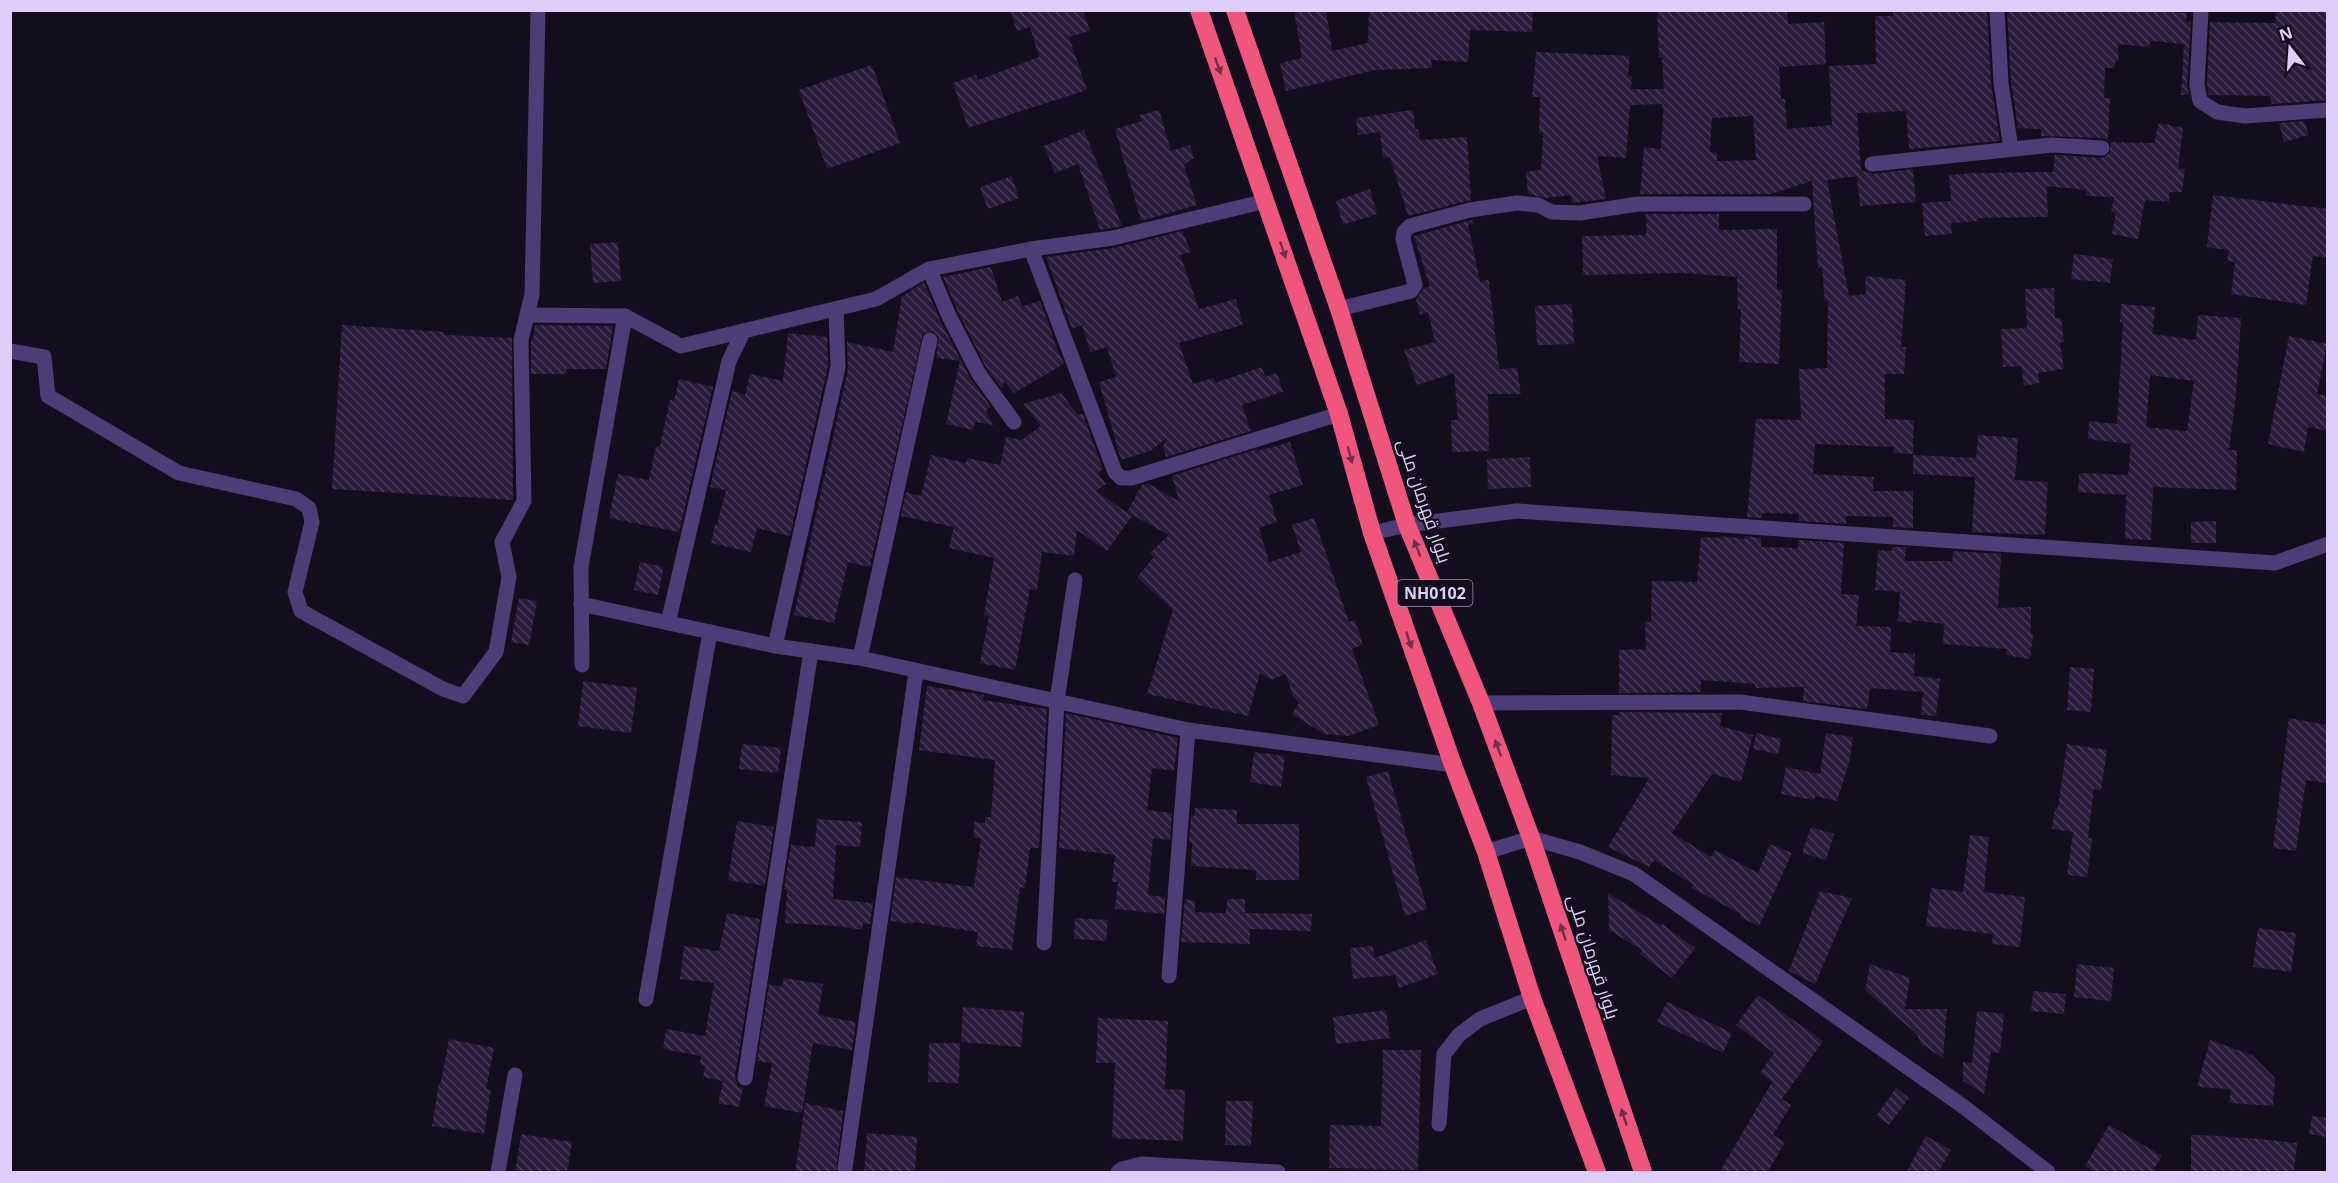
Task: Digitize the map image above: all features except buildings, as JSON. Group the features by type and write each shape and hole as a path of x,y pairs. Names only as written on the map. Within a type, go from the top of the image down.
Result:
{"highway":[{"name":"NH0102","path":"1198,10 1339,414 1372,533 1486,852 1532,998 1597,1173"},
{"name":"بلوار قهرمان ملی","path":"1235,10 1339,309 1407,525 1481,703 1531,838 1643,1173"}],"street":[{"path":"10,351 44,357 48,396 179,473 296,499 309,508 312,522 296,592 301,611 443,689 463,696 496,652 509,577 502,542 524,501 521,340 532,294 538,10"},
{"path":"1997,10 2001,83 2011,149"},
{"path":"2201,10 2198,85 2200,101 2217,112 2245,116 2328,110"},
{"path":"1872,164 2052,145 2102,148"},
{"path":"527,315 626,316 681,346 876,299 929,269 1032,249 1113,238 1266,201"},
{"path":"1339,309 1412,291 1415,285 1403,238 1404,231 1410,226 1470,210 1517,204 1538,205 1552,212 1580,213 1638,204 1804,204"},
{"path":"1032,249 1115,472 1121,478 1131,478 1339,414"},
{"path":"929,269 978,374 1014,422"},
{"path":"775,646 838,367 836,309"},
{"path":"582,665 580,567 626,316"},
{"path":"668,623 729,360 743,332"},
{"path":"860,658 930,340"},
{"path":"1372,533 1407,525 1517,511 2275,563 2328,544"},
{"path":"1044,943 1057,701 1075,580"},
{"path":"581,604 775,646 860,658 1188,730 1453,765"},
{"path":"646,999 710,632"},
{"path":"745,1078 811,651"},
{"path":"845,1168 916,672"},
{"path":"1481,703 1740,702 1990,736"},
{"path":"1169,976 1188,730"},
{"path":"1486,852 1531,838 1580,852 1634,874 1964,1107 2048,1173"},
{"path":"1439,1124 1444,1054 1460,1035 1480,1019 1532,998"},
{"path":"498,1173 515,1076"},
{"path":"1118,1173 1122,1169 1142,1164 1278,1173"}]}
